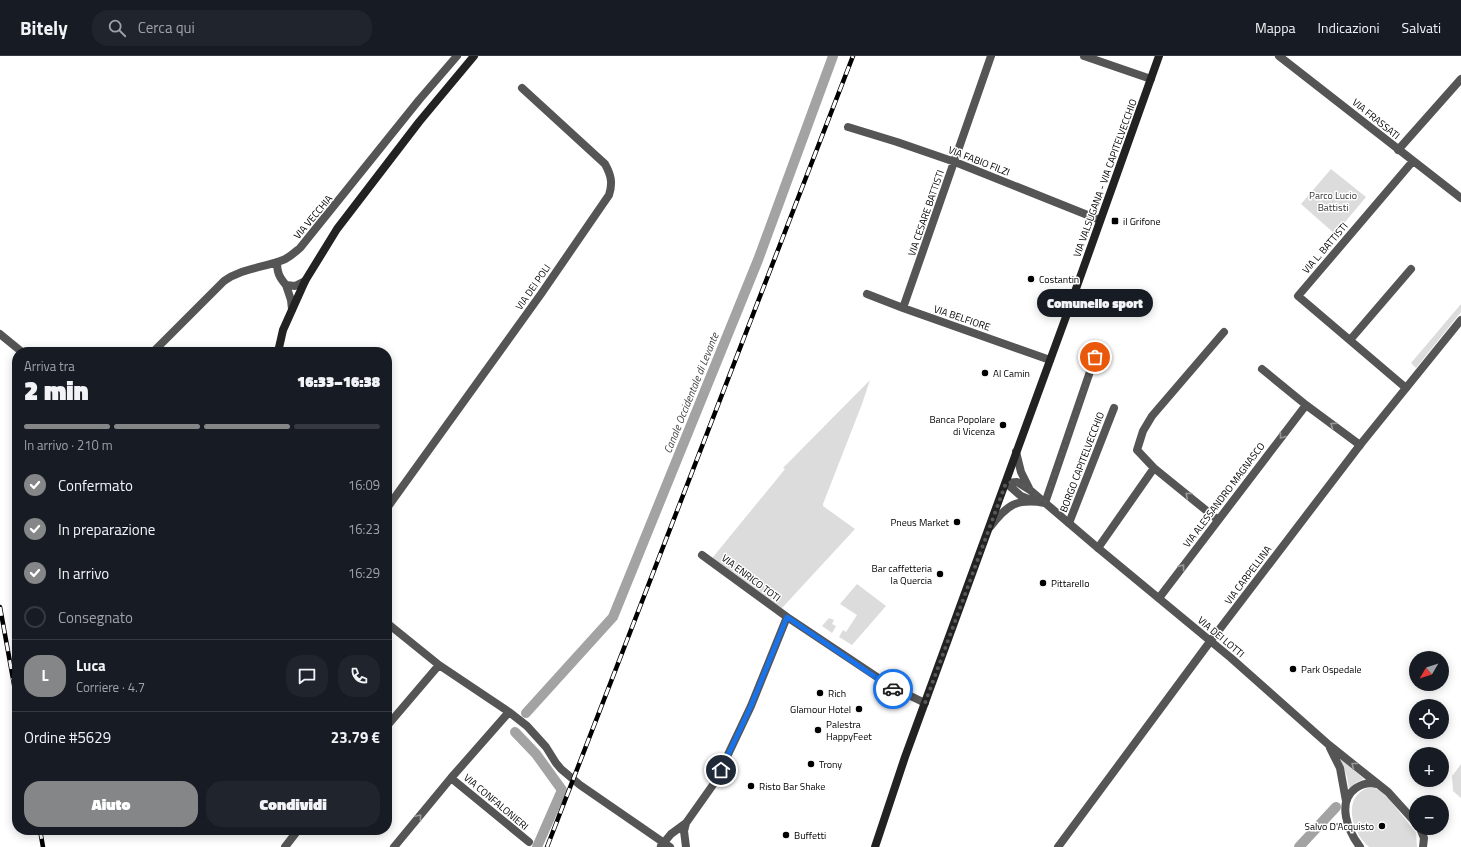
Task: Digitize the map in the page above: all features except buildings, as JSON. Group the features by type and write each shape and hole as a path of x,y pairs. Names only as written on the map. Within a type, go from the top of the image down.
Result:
{"main road":[{"path":"279,347 283,330 305,281 342,222 419,122 474,56"},
{"name":"VIA VALSUGANA - VIA CAPITELVECCHIO","path":"875,847 925,703 1006,483 1159,57"}],"street":[{"name":"VIA VECCHIA","path":"158,347 224,281 242,271 283,260 300,248 419,100 458,56"},
{"name":"VIA CESARE BATTISTI","path":"903,308 990,56"},
{"path":"1084,56 1151,79"},
{"name":"VIA FRASSATI","path":"1279,56 1461,198"},
{"path":"1398,150 1461,79"},
{"name":"VIA DEI POLI","path":"392,501 541,294 609,195 612,186 611,175 605,164 522,88"},
{"name":"VIA FABIO FILZI","path":"848,127 954,162 1100,220"},
{"name":"VIA L. BATTISTI","path":"1406,388 1298,296 1413,161"},
{"path":"277,262 279,277 286,285 291,300 292,309"},
{"path":"1350,340 1411,269"},
{"path":"286,285 295,286 305,281"},
{"name":"VIA BELFIORE","path":"867,294 1050,360"},
{"name":"VIA CARPELLINA","path":"1058,847 1210,641 1360,445 1461,320"},
{"path":"1218,520 1154,468 1137,450 1143,431 1152,416 1224,332"},
{"path":"0,334 16,347"},
{"name":"BORGO CAPITELVECCHIO","path":"1045,503 1095,357"},
{"path":"1262,369 1306,405 1360,445"},
{"name":"VIA ALESSANDRO MAGNASCO","path":"1159,598 1306,405"},
{"name":"BORGO CAPITELVECCHIO","path":"1069,523 1114,408"},
{"path":"1016,452 1021,472 1030,490"},
{"path":"1098,548 1154,468"},
{"path":"1006,483 1017,482 1030,490"},
{"path":"1006,483 1021,496 1033,501 1045,503"},
{"name":"VIA DEI LOTTI","path":"1030,490 1210,641 1329,745 1378,784 1396,800 1409,815"},
{"path":"988,530 1000,514 1013,504 1033,501"},
{"name":"VIA ENRICO TOTI","path":"702,555 787,617 897,691 925,703"},
{"path":"392,627 439,665 509,712 527,726 546,746 556,763 565,772 590,792 665,846 671,834 686,823 715,782 751,706 787,617"},
{"path":"392,720 439,665"},
{"name":"VIA CONFALONIERI","path":"396,846 451,778 509,712"},
{"name":"VIA DEI LOTTI","path":"1329,745 1340,768 1346,801 1348,825 1352,837 1360,847"},
{"name":"VIA CONFALONIERI","path":"451,778 529,842"},
{"path":"1346,801 1351,792 1361,784 1378,784"},
{"path":"686,823 684,831 686,847"},
{"path":"285,847 294,835"},
{"path":"1423,843 1430,847"}],"green space":[{"name":"Parco Lucio Battisti","path":"1331,169 1366,197 1335,234 1301,204"},
{"path":"1461,304 1461,312 1416,368 1411,363"},
{"path":"870,380 823,504 823,506 855,529 782,608 709,562 785,469 783,468"},
{"path":"857,584 886,606 852,645 839,637 843,630 846,632 857,615 840,604"},
{"path":"829,618 834,620 832,624 836,626 832,633 822,626"},
{"path":"1340,758 1364,779 1357,782 1349,789 1347,777"},
{"path":"1461,764 1461,798 1453,791 1452,775"},
{"path":"1367,788 1375,788 1390,800 1409,824 1409,835 1416,835 1417,847 1369,847 1358,834 1352,817 1354,800 1359,793"}],"waterway":[{"name":"Canale Occidentale di Levante","path":"526,713 613,617 758,260 833,56"},
{"name":"Canale Occidentale di Levante","path":"515,732 536,754 562,790 537,847"},
{"path":"1299,847 1336,807"}],"railway":[{"path":"547,847 853,56"},
{"path":"0,607 12,673"},
{"path":"41,835 43,847"}],"way so far":[{"path":"893,689 925,703 1006,483 1017,482 1022,484 1045,503 1095,357"}],"place":[{"name":"il Grifone","path":"1115,221"},
{"name":"Costantin","path":"1031,279"},
{"name":"Comunello sport","path":"1095,357"},
{"name":"Al Camin","path":"985,373"},
{"name":"Banca Popolare di Vicenza","path":"1003,425"},
{"name":"Pneus Market","path":"957,522"},
{"name":"Bar caffetteria la Quercia","path":"940,574"},
{"name":"Pittarello","path":"1043,583"},
{"name":"Park Ospedale","path":"1293,669"},
{"name":"Rich","path":"820,693"},
{"name":"Glamour Hotel","path":"859,709"},
{"name":"Palestra HappyFeet","path":"818,730"},
{"name":"Trony","path":"811,764"},
{"name":"Risto Bar Shake","path":"751,786"},
{"name":"Salvo D'Acquisto","path":"1382,826"},
{"name":"Buffetti","path":"786,835"}],"route":[{"path":"721,770 751,706 787,617 893,689"}]}
